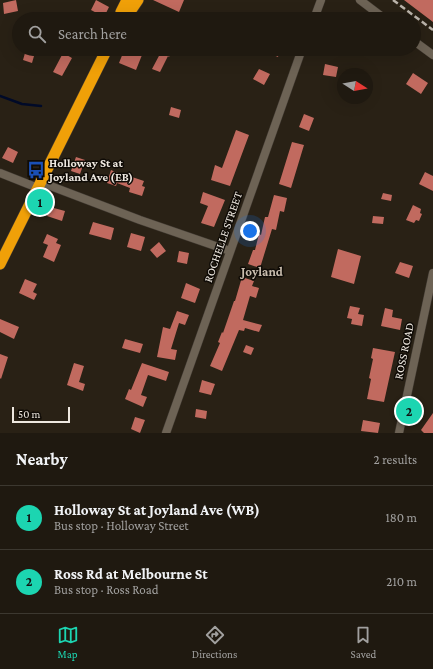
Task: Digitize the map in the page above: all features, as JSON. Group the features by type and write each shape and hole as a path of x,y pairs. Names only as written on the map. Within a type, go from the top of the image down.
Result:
{"highway":[{"path":"122,12 127,0"},
{"path":"130,12 138,0"},
{"path":"0,264 104,56"}],"street":[{"path":"317,12 321,0"},
{"path":"360,0 376,12"},
{"path":"421,46 433,55"},
{"name":"ROCHELLE STREET","path":"166,433 300,56"},
{"path":"0,173 230,251"},
{"name":"ROSS ROAD","path":"399,433 433,273"}],"building":[{"path":"16,0 18,11 4,14 3,3"},
{"path":"96,0 109,7 106,12 95,12 91,10"},
{"path":"153,0 184,0 179,12"},
{"path":"404,0 433,0 433,22"},
{"path":"24,56 34,56 32,63 23,60"},
{"path":"61,56 68,56 72,58 62,76 53,72"},
{"path":"122,56 142,56 136,70 119,63"},
{"path":"159,56 168,56 160,72 152,69"},
{"path":"325,64 338,67 336,77 323,75"},
{"path":"259,69 270,74 264,85 253,79"},
{"path":"413,73 428,83 421,94 406,84"},
{"path":"171,107 181,110 179,118 169,115"},
{"path":"304,114 314,118 309,131 299,127"},
{"path":"236,130 249,135 230,186 211,180 215,165 222,168"},
{"path":"292,142 304,145 291,188 279,184"},
{"path":"8,147 18,152 13,163 2,158"},
{"path":"76,157 85,160 80,174 71,171"},
{"path":"111,170 120,174 119,178 130,182 132,177 144,181 142,186 145,187 142,196 129,192 130,188 117,183 116,186 107,183"},
{"path":"425,172 433,176 433,191 419,184"},
{"path":"203,192 225,200 214,227 201,223 208,206 200,203"},
{"path":"383,193 392,195 391,201 381,199"},
{"path":"274,195 287,198 284,212 280,211 276,230 272,229 260,268 248,264 253,250 255,250 259,234 261,235 265,217 268,217"},
{"path":"413,205 421,209 420,213 422,214 419,221 416,220 414,223 406,220"},
{"path":"50,207 65,211 62,221 47,216"},
{"path":"373,216 384,217 383,224 372,223"},
{"path":"93,222 114,228 111,240 89,234"},
{"path":"131,233 145,237 141,251 127,247"},
{"path":"47,234 58,239 56,243 61,245 54,262 43,257 48,245 43,243"},
{"path":"159,242 166,251 157,258 150,250"},
{"path":"338,249 361,256 354,284 331,277"},
{"path":"179,251 189,253 187,264 177,262"},
{"path":"400,262 413,266 409,278 395,273"},
{"path":"242,277 254,281 252,286 259,288 256,298 250,296 243,320 262,325 259,332 245,328 244,331 239,330 222,371 210,366 220,343 218,342 235,301"},
{"path":"25,279 37,284 33,292 37,294 34,300 19,293"},
{"path":"186,283 200,289 195,303 181,298"},
{"path":"350,306 360,308 358,314 364,315 362,326 351,324 352,319 347,318"},
{"path":"385,308 393,310 392,317 402,319 400,330 381,326"},
{"path":"177,311 189,315 185,325 179,323 171,349 177,350 175,360 157,357 163,327 170,329"},
{"path":"0,319 19,327 14,339 0,332"},
{"path":"125,339 143,344 140,353 122,348"},
{"path":"246,345 254,348 251,355 243,352"},
{"path":"373,348 395,352 384,402 367,399 371,379 369,378 373,359 371,358"},
{"path":"0,354 8,357 1,379 0,378"},
{"path":"74,363 84,366 79,382 85,384 83,391 67,385"},
{"path":"142,363 169,372 166,381 148,375 141,395 147,397 143,407 125,399 129,389 131,390"},
{"path":"202,380 215,384 211,395 199,392"},
{"path":"196,409 207,411 206,419 195,417"},
{"path":"433,413 433,433 424,433 421,430"},
{"path":"135,417 145,420 140,433 131,429"},
{"path":"363,420 380,423 378,433 361,431"}],"waterway":[{"path":"0,96 22,104 41,106"}],"railway":[{"path":"393,0 409,12"},
{"path":"421,21 433,30"}],"place":[{"name":"Holloway St at Joyland Ave (EB)","path":"36,170"},
{"name":"Holloway St at Joyland Ave (WB)","path":"40,202"},
{"name":"Ross Rd at Melbourne St","path":"409,411"}],"district":[{"name":"Joyland","path":"262,271"}]}
